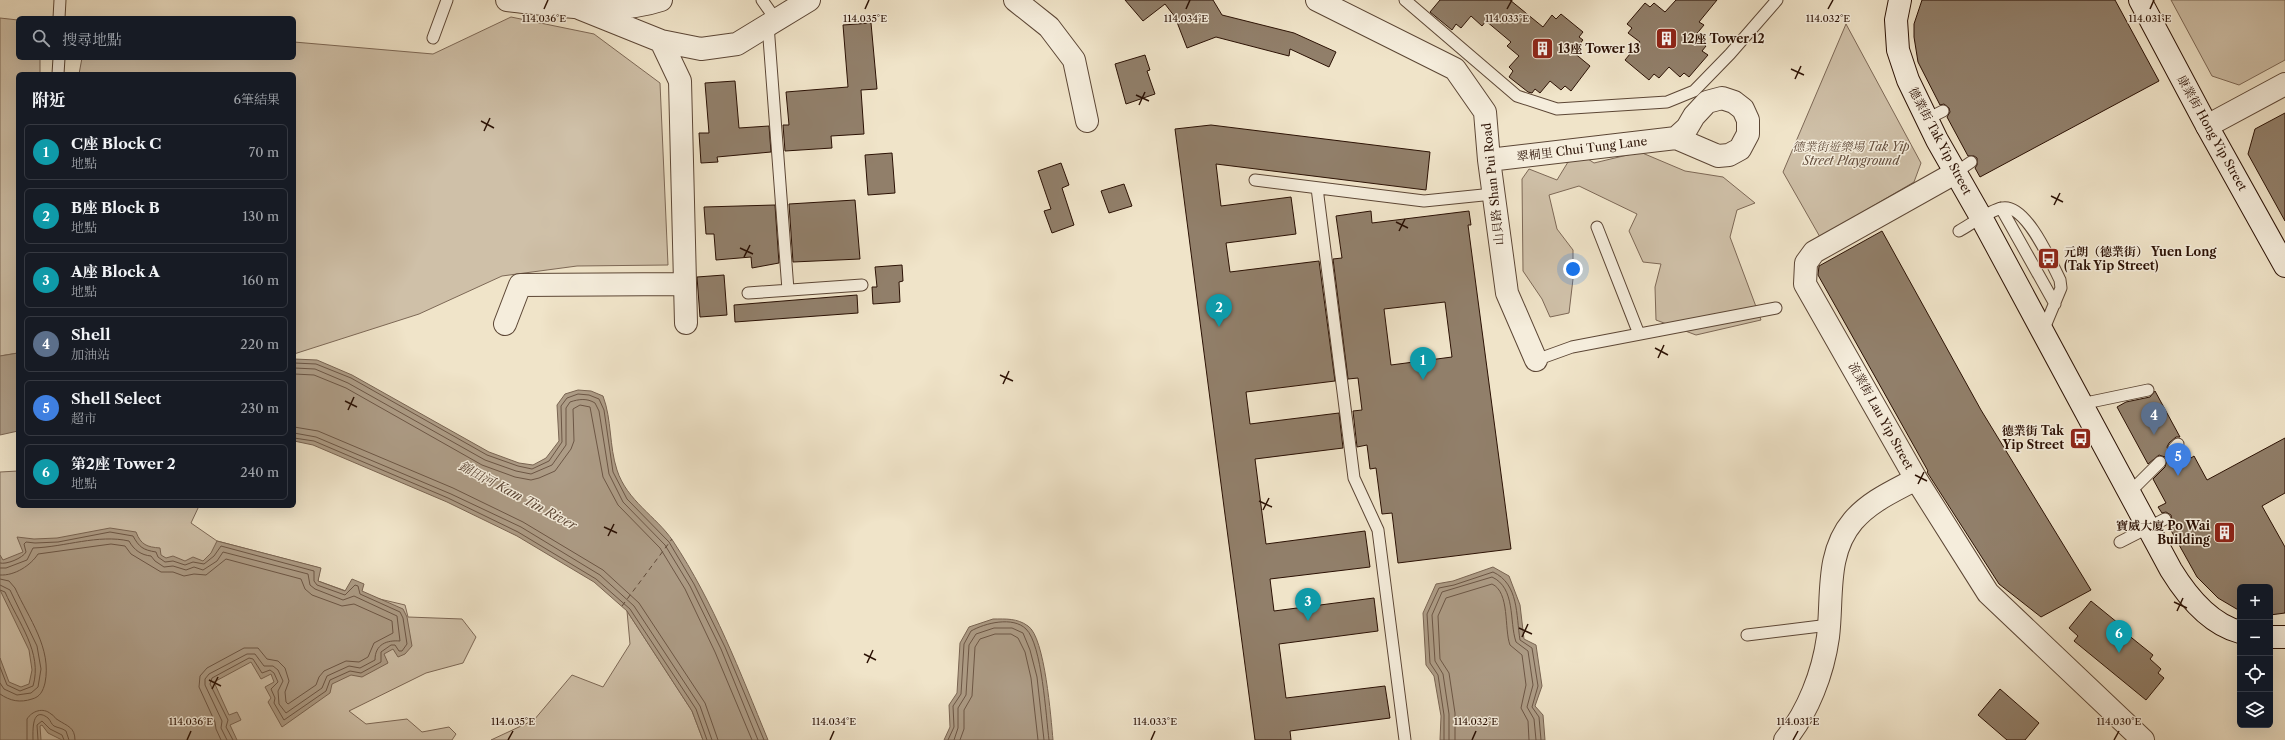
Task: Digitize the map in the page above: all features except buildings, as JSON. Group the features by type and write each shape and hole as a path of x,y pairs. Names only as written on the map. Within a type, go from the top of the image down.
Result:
{"street":[{"path":"507,0 579,8 625,6 661,0"},
{"path":"579,8 661,41 701,49 737,44 809,0"},
{"path":"1015,0 1050,27 1074,60 1087,121"},
{"name":"山貝路 Shan Pui Road","path":"1317,0 1455,69 1486,112 1489,160 1507,293 1536,360"},
{"name":"德業街 Tak Yip Street","path":"1900,0 1896,20 1898,50 1908,80 1935,115 1963,167 1982,219 2042,332 2130,493 2156,523 2184,592 2199,608 2237,630"},
{"name":"康業街 Hong Yip Street","path":"2140,0 2207,126 2285,266"},
{"path":"661,41 680,81 686,323"},
{"path":"2207,126 2285,84"},
{"name":"翠桐里 Chui Tung Lane","path":"1489,160 1676,138"},
{"name":"流業街 Lau Yip Street","path":"1963,167 1814,252 1806,263 1804,273 1805,284 1916,479 1988,593 2143,740"},
{"path":"505,324 520,285 685,284"},
{"path":"1785,740 1803,711 1818,675 1829,624 1833,567 1840,542 1846,530 1870,505 1916,479"},
{"path":"2273,637 2285,637"}],"lane":[{"path":"59,16 60,0"},
{"path":"433,38 447,0"},
{"path":"762,0 772,22 788,290"},
{"path":"1405,0 1517,96 1557,109 1667,102 1694,91 1730,54 1777,0"},
{"path":"58,60 58,72"},
{"path":"1255,180 1424,201 1493,194"},
{"path":"1317,188 1354,478 1378,530 1405,740"},
{"path":"2001,208 2055,304"},
{"path":"1959,231 2001,208 2014,209 2027,220 2060,280 2061,288 2042,332"},
{"path":"1597,227 1639,334"},
{"path":"748,293 862,285"},
{"path":"1536,360 1572,347 1776,308"},
{"path":"2081,404 2120,400 2148,390"},
{"path":"2130,493 2156,462"},
{"path":"2120,542 2156,523"},
{"path":"1747,635 1829,624"}],"green space":[{"path":"2171,0 2285,0 2285,60 2239,85 2212,76"},
{"path":"511,17 594,34 660,83 668,265 577,266 502,276 419,314 296,353 296,72 79,72 82,60 296,60 296,42 433,54"},
{"path":"0,18 16,20 16,60 40,60 40,72 16,72 16,353 0,356"},
{"name":"德業街遊樂場 Tak Yip Street Playground","path":"1846,24 1921,163 1914,182 1820,237 1783,172"},
{"path":"1640,152 1685,171 1723,177 1755,203 1737,210 1730,237 1761,320 1696,335 1656,320 1655,287 1661,264 1643,262 1629,231 1637,214 1579,186 1549,195 1557,229 1573,250 1573,279 1569,313 1550,317 1542,299 1523,271 1522,179 1529,169 1557,180 1568,162 1582,155 1594,163"},
{"path":"16,471 16,508 198,508 191,523 217,541 320,568 318,581 346,591 405,605 408,617 462,619 476,637 463,663 426,673 349,711 366,724 407,719 422,732 449,727 456,734 452,740 0,740 0,472"},
{"path":"627,611 692,711 703,740 491,740 534,720 572,675 603,687 630,644"}],"water":[{"path":"16,353 16,431 0,435 0,356"},
{"name":"錦田河 Kam Tin River","path":"296,359 317,360 352,375 489,452 519,463 533,465 546,458 559,441 557,405 565,394 578,390 591,391 603,396 608,414 614,461 622,481 628,491 666,532 688,565 714,613 768,740 703,740 692,711 627,611 594,582 517,536 447,502 313,445 296,441"},
{"path":"110,528 136,532 142,543 151,547 160,548 161,555 166,558 173,556 185,561 193,557 203,561 211,553 217,541 321,568 318,581 345,591 352,579 364,584 362,591 403,609 407,617 412,646 405,654 398,657 393,649 384,654 388,663 362,677 351,675 332,684 330,693 282,727 268,702 271,698 265,687 274,682 271,674 261,679 251,662 214,682 229,715 237,712 241,720 230,725 237,740 62,740 48,733 42,725 40,726 41,740 0,740 0,658 9,682 21,687 29,684 32,670 29,650 0,590 0,555 3,560 23,552 17,537 34,539 57,538"},
{"path":"1493,567 1509,576 1520,605 1524,639 1536,645 1542,686 1535,706 1543,715 1545,740 1440,740 1441,716 1434,676 1426,665 1423,613 1436,584 1453,581"},
{"path":"993,619 1011,620 1024,623 1034,633 1043,661 1049,698 1053,740 944,740 950,727 949,705 957,693 960,643 969,627"}],"ferry route":[{"path":"622,606 672,539"}],"place":[{"name":"12座 Tower 12","path":"1667,39"},
{"name":"13座 Tower 13","path":"1543,49"},
{"name":"元朗（德業街） Yuen Long (Tak Yip Street)","path":"2049,259"},
{"name":"B座 Block B","path":"1219,327"},
{"name":"C座 Block C","path":"1423,380"},
{"name":"Shell","path":"2154,435"},
{"name":"德業街 Tak Yip Street","path":"2080,438"},
{"name":"Shell Select","path":"2178,476"},
{"name":"寶威大廈 Po Wai Building","path":"2225,533"},
{"name":"A座 Block A","path":"1308,621"},
{"name":"第2座 Tower 2","path":"2119,653"}]}
